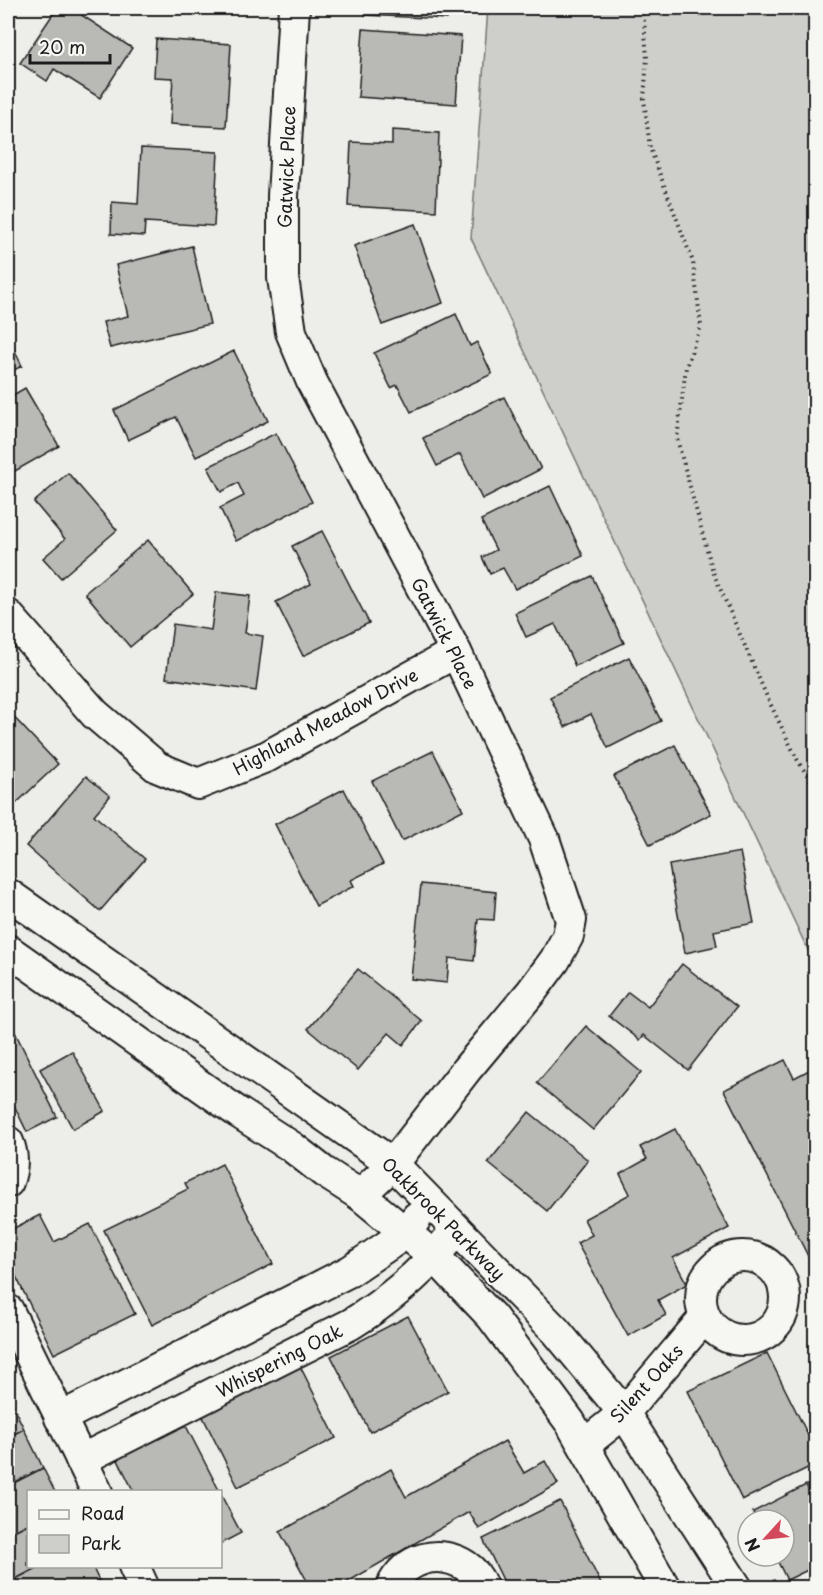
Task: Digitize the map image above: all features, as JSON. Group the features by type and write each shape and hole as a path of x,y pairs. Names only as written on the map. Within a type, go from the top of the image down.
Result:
{"street":[{"name":"Gatwick Place","path":"294,8 283,208 283,278 291,332 312,382 456,652 544,839 571,920 568,936 555,960 532,991 393,1164 360,1195"},
{"name":"Highland Meadow Drive","path":"8,615 95,714 157,767 198,784 268,756 456,652"},
{"name":"Oakbrook Parkway","path":"8,894 393,1164 556,1331 624,1413 737,1587"},
{"name":"Oakbrook Parkway","path":"8,950 239,1113 360,1195 435,1257 492,1317 570,1422 665,1587"},
{"path":"8,1142 12,1152 12,1170 8,1182"},
{"path":"60,1418 350,1271 406,1233 428,1200"},
{"name":"Whispering Oak","path":"81,1460 351,1324 376,1308 435,1257 455,1229"},
{"path":"8,1310 96,1490"},
{"name":"Silent Oaks","path":"584,1445 624,1413 705,1317"},
{"path":"392,1587 395,1579 404,1569 417,1561 429,1557 442,1557 456,1560 467,1567 477,1576 483,1587"},
{"path":"135,1568 144,1587"}],"path":[{"path":"643,8 647,58 644,99 650,148 693,262 701,327 687,367 677,439 712,572 766,697 797,759 816,789"}],"green space":[{"path":"488,8 815,8 815,965 471,238"}],"building":[{"path":"57,8 71,8 132,48 100,98 54,69 47,81 20,63"},
{"path":"365,8 447,8 447,19 365,15"},
{"path":"363,29 461,36 456,104 358,97"},
{"path":"156,39 231,44 226,127 170,124 173,78 154,77"},
{"path":"392,130 439,133 436,211 348,206 351,142 392,144"},
{"path":"141,148 218,152 214,226 145,222 144,236 111,234 112,202 138,204"},
{"path":"415,224 443,303 382,325 354,246"},
{"path":"192,246 210,324 110,348 103,322 128,316 116,265"},
{"path":"456,314 470,346 477,342 492,374 411,412 397,385 391,388 374,353"},
{"path":"8,336 22,366 8,373"},
{"path":"234,351 268,421 196,457 176,417 128,440 114,410"},
{"path":"25,388 59,446 8,475 8,398"},
{"path":"504,397 541,469 482,499 460,454 437,466 423,438"},
{"path":"276,433 312,502 236,541 220,508 244,496 238,483 221,492 208,467"},
{"path":"68,473 117,530 61,578 43,558 65,539 34,502"},
{"path":"550,486 583,556 515,589 503,568 490,574 482,557 496,550 481,520"},
{"path":"322,531 369,623 303,656 276,602 311,584 292,546"},
{"path":"148,540 193,594 130,647 85,593"},
{"path":"592,576 624,643 575,666 555,624 526,637 515,613"},
{"path":"216,592 250,596 245,633 263,636 256,691 166,678 173,624 211,630"},
{"path":"629,657 661,721 608,748 591,714 565,727 550,697"},
{"path":"8,711 58,764 8,811"},
{"path":"675,745 711,814 650,845 614,776"},
{"path":"433,751 463,810 402,841 372,781"},
{"path":"86,776 110,796 94,815 145,859 100,911 26,846"},
{"path":"344,789 383,864 351,880 354,886 316,906 275,824"},
{"path":"740,852 754,923 714,931 717,946 685,953 669,865"},
{"path":"421,884 496,892 494,920 478,919 474,961 449,958 447,983 411,979"},
{"path":"682,964 737,1007 688,1070 644,1035 640,1040 609,1016 628,992 648,1007"},
{"path":"358,969 422,1021 403,1045 389,1033 358,1070 308,1029"},
{"path":"8,1018 57,1117 27,1132 8,1093"},
{"path":"586,1026 641,1072 593,1130 537,1083"},
{"path":"72,1051 105,1111 73,1129 40,1069"},
{"path":"785,1060 794,1078 813,1068 816,1073 816,1272 724,1090"},
{"path":"529,1112 588,1160 547,1211 488,1163"},
{"path":"675,1129 729,1228 673,1258 687,1284 658,1300 666,1315 628,1336 577,1243 592,1235 584,1219 630,1194 620,1174 647,1159 640,1147"},
{"path":"222,1164 273,1264 152,1325 104,1230 188,1189 185,1183"},
{"path":"40,1215 54,1242 90,1224 135,1314 54,1354 8,1260 8,1231"},
{"path":"408,1316 448,1391 370,1432 331,1356"},
{"path":"767,1353 816,1451 816,1464 742,1500 688,1391"},
{"path":"297,1360 336,1438 238,1487 199,1409"},
{"path":"8,1395 24,1429 8,1437"},
{"path":"185,1424 219,1490 133,1490 117,1458"},
{"path":"24,1429 43,1468 8,1486 8,1437"},
{"path":"505,1441 524,1473 545,1461 558,1484 479,1529 469,1512 337,1588 311,1588 280,1532 391,1469 406,1497"},
{"path":"43,1468 54,1490 27,1490 27,1524 8,1534 8,1486"},
{"path":"806,1485 816,1503 816,1566 787,1580 781,1568 796,1568 796,1508 761,1508"},
{"path":"222,1497 241,1533 222,1543"},
{"path":"560,1501 603,1588 507,1588 483,1539"},
{"path":"27,1524 27,1568 37,1568 8,1583 8,1534"},
{"path":"37,1568 93,1568 101,1585 97,1588 8,1588 8,1583"}]}
